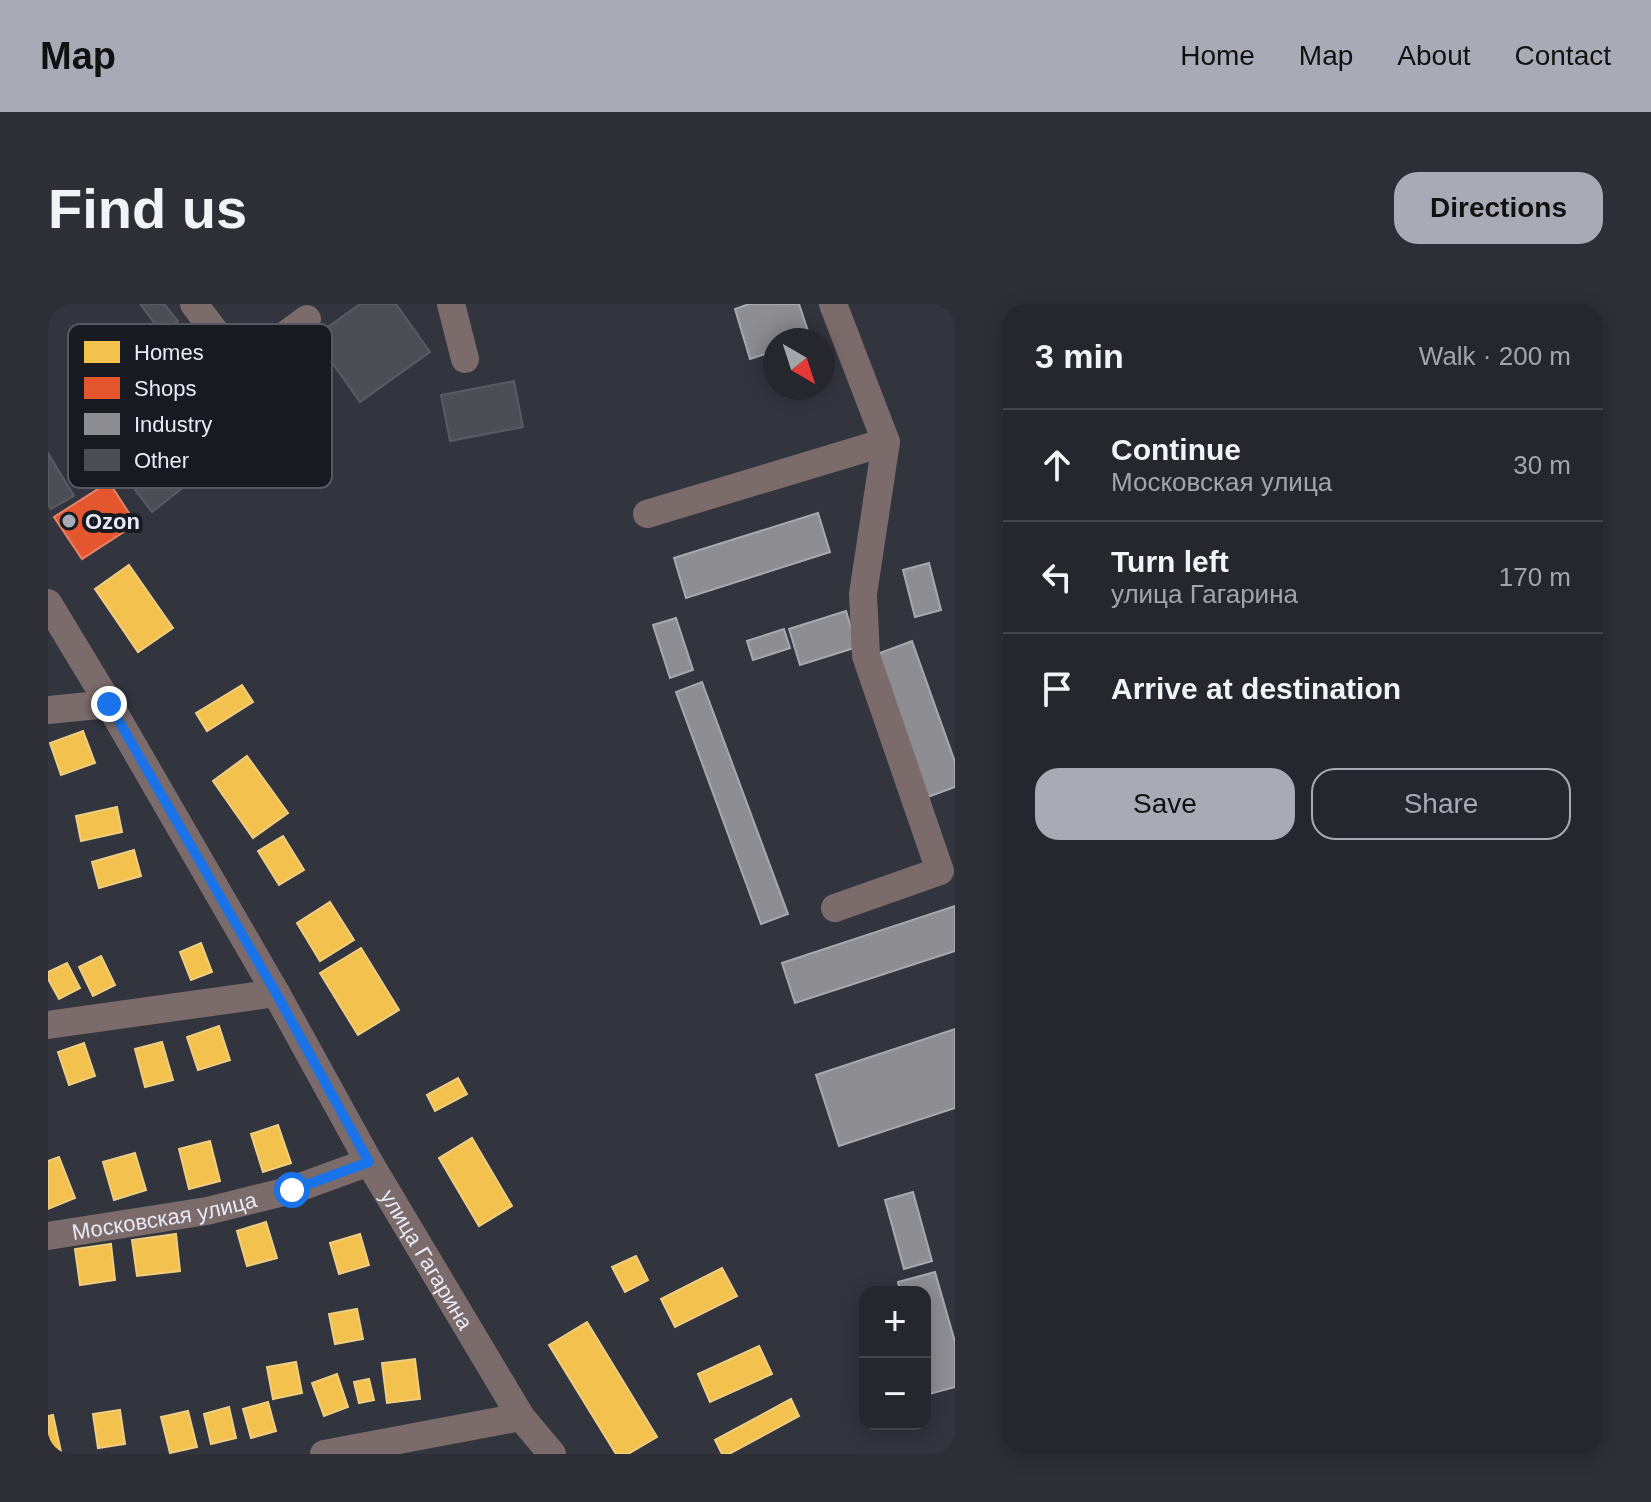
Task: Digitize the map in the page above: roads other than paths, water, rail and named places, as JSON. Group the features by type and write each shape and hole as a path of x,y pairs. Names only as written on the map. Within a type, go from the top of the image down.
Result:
{"street":[{"path":"194,304 209,324"},
{"path":"451,304 465,359"},
{"path":"833,304 886,442 863,594 866,656 940,871 835,908"},
{"path":"300,324 307,319"},
{"path":"647,514 886,442"},
{"name":"улица Гагарина","path":"48,603 276,993 369,1162 521,1417 552,1454"},
{"path":"48,710 109,704"},
{"path":"48,1025 276,993"},
{"name":"Московская улица","path":"48,1236 207,1211 292,1190 369,1162"},
{"path":"324,1454 521,1417"}],"place":[{"name":"Ozon","path":"69,521"}]}
